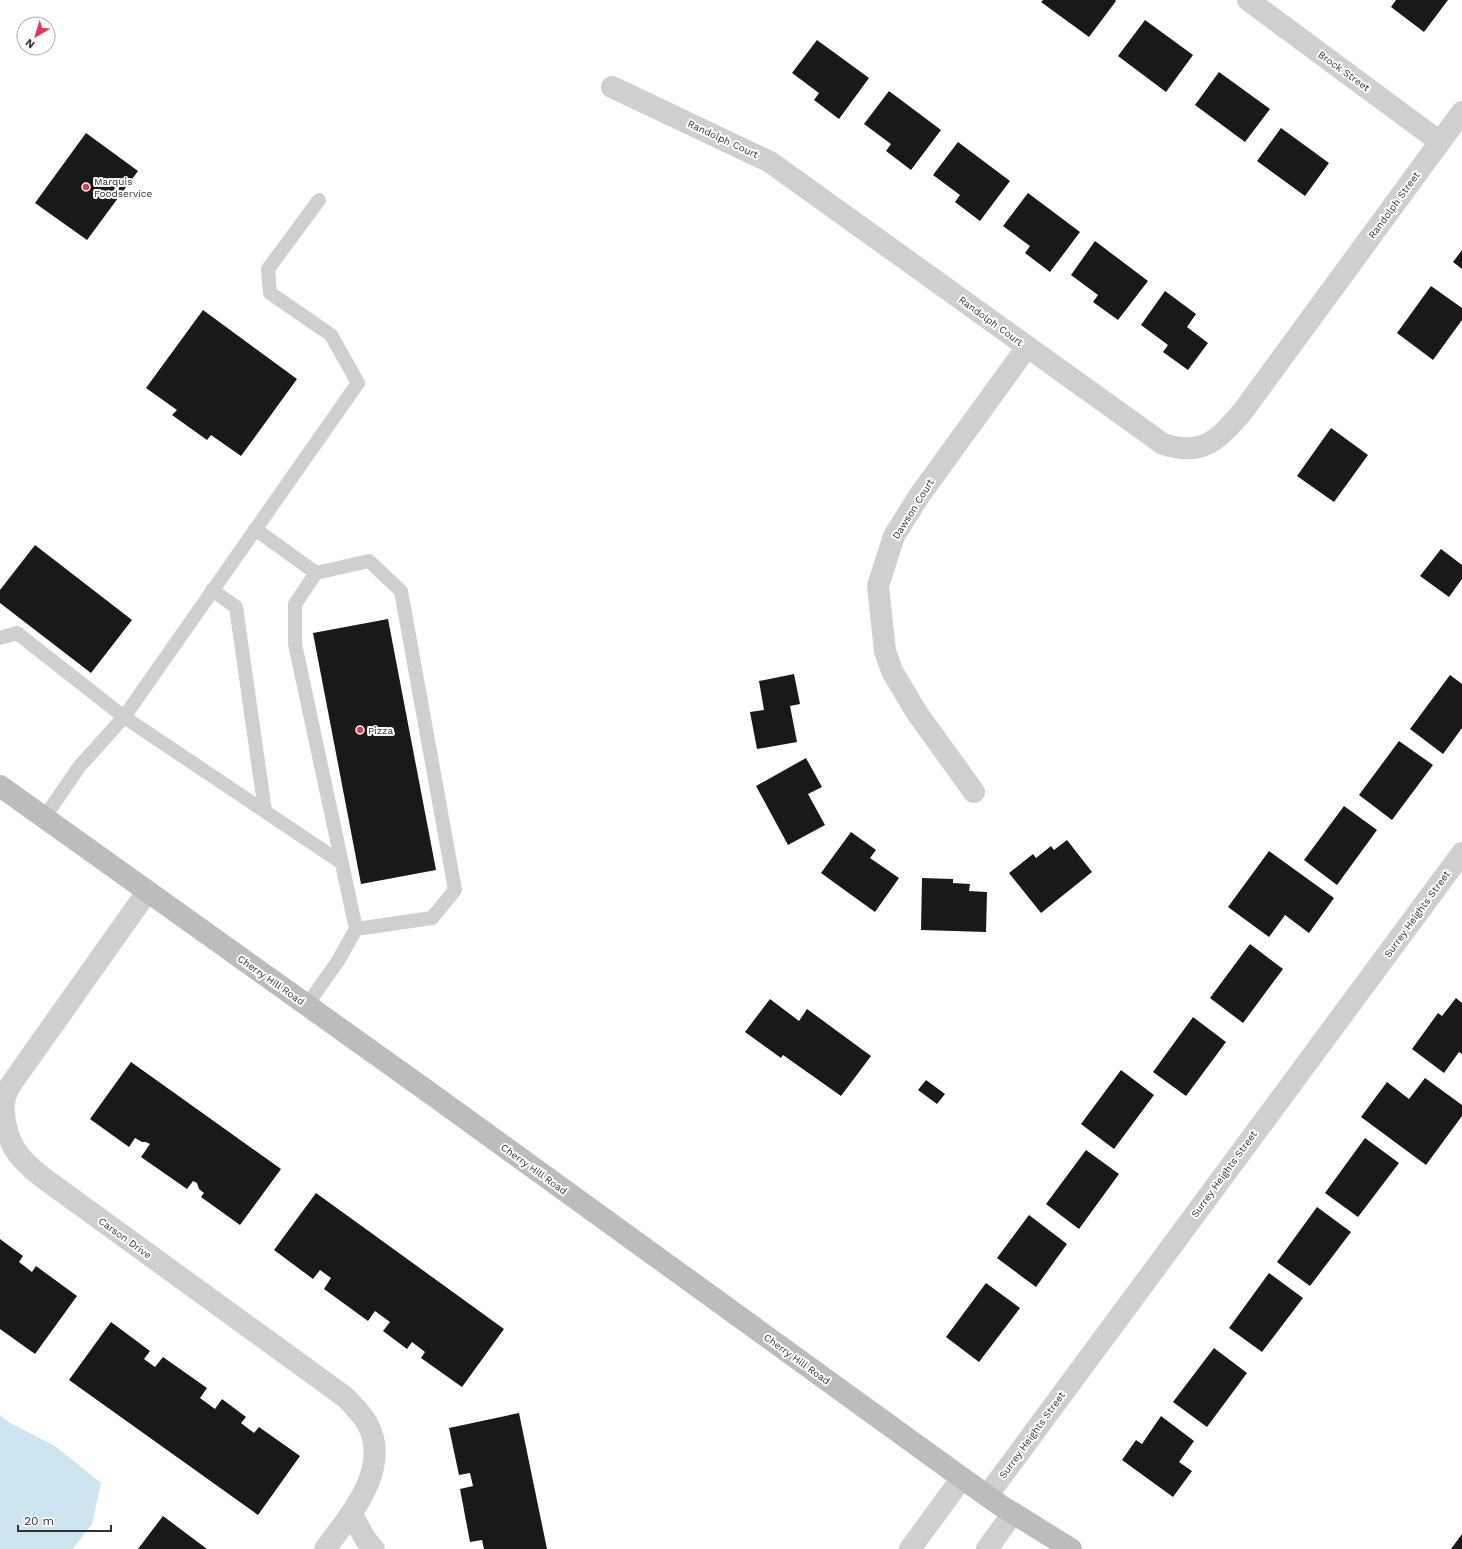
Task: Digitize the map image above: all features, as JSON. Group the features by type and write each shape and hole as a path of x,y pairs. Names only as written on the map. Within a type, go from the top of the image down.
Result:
{"main road":[{"name":"Cherry Hill Road","path":"0,786 307,1005 987,1496 1071,1549"}],"street":[{"name":"Brock Street","path":"1248,0 1440,142"},
{"name":"Randolph Court","path":"612,87 770,162 1027,348 1163,444 1176,448 1188,449 1200,447 1213,442 1226,430 1243,411 1326,298"},
{"name":"Randolph Street","path":"1326,298 1462,112"},
{"name":"Dawson Court","path":"974,792 917,713 892,671 885,650 878,586 894,536 919,496 1027,348"},
{"name":"Surrey Heights Street","path":"987,1496 1462,852"},
{"name":"Carson Drive","path":"147,892 14,1080 6,1094 3,1112 7,1135 12,1146 28,1165 42,1177 345,1397 357,1409 367,1423 374,1443 374,1467 366,1489 351,1514 325,1549"},
{"path":"910,1549 962,1478"},
{"path":"987,1549 1013,1513"},
{"path":"351,1514 366,1540 374,1549"}],"lane":[{"path":"44,818 79,767 124,717 358,383 331,336 270,293 268,269 319,200"},
{"path":"255,529 316,573"},
{"path":"307,1005 338,961 356,929 296,644 295,604 316,573 369,561 401,591 455,890 432,918 356,929"},
{"path":"212,590 236,607 265,811"},
{"path":"0,638 17,634 124,717 342,862"}],"water":[{"path":"0,1415 10,1423 55,1446 101,1483 92,1524 73,1549 0,1549"}],"building":[{"path":"1043,0 1116,1 1089,37 1041,2"},
{"path":"1396,0 1448,0 1424,32 1391,7"},
{"path":"1145,20 1193,55 1166,92 1118,56"},
{"path":"817,40 869,78 839,119 814,100 819,93 792,73"},
{"path":"1219,72 1270,109 1245,142 1195,105"},
{"path":"889,91 941,130 911,170 886,151 891,144 864,124"},
{"path":"1281,128 1329,163 1305,196 1257,161"},
{"name":"Marquis Foodservice","path":"86,133 138,171 87,240 35,203"},
{"path":"958,142 1010,181 980,221 955,202 960,195 933,175"},
{"path":"1028,193 1080,232 1050,272 1025,253 1030,246 1003,226"},
{"path":"1095,241 1148,281 1118,320 1093,302 1098,295 1071,275"},
{"path":"1462,250 1462,269 1453,262"},
{"path":"1431,286 1462,308 1462,320 1433,360 1397,333"},
{"path":"1165,291 1196,314 1187,327 1208,343 1188,370 1163,352 1168,345 1141,325"},
{"path":"203,310 297,379 241,456 211,435 207,440 172,415 177,410 146,388"},
{"path":"1331,428 1368,455 1334,502 1297,476"},
{"path":"35,545 132,620 91,673 0,603 0,590"},
{"path":"1441,549 1462,565 1462,579 1449,597 1420,576"},
{"path":"388,619 436,870 361,884 313,633"},
{"path":"794,674 800,704 790,706 797,742 757,749 750,712 764,710 759,681"},
{"path":"1450,675 1462,684 1462,728 1443,754 1410,729"},
{"path":"1399,741 1433,765 1392,820 1359,795"},
{"path":"806,758 822,787 808,794 825,825 788,845 756,786"},
{"path":"1344,806 1377,830 1337,885 1304,860"},
{"path":"851,832 876,850 870,858 899,878 875,912 821,873"},
{"path":"1067,840 1092,872 1041,913 1009,873 1033,854 1036,858 1051,846 1054,850"},
{"path":"1269,851 1334,898 1309,933 1285,915 1269,937 1228,907"},
{"path":"922,878 953,879 953,883 970,884 969,891 987,892 986,932 921,930"},
{"path":"1250,944 1283,969 1243,1023 1210,998"},
{"path":"1456,998 1462,1003 1462,1054 1459,1052 1444,1073 1412,1049 1438,1013 1442,1016"},
{"path":"770,999 799,1021 807,1009 871,1056 841,1096 783,1055 781,1058 745,1032"},
{"path":"1193,1017 1226,1042 1186,1096 1153,1072"},
{"path":"131,1062 281,1169 240,1225 201,1197 204,1193 199,1189 197,1183 193,1181 187,1189 141,1157 150,1144 135,1138 129,1147 90,1119"},
{"path":"1121,1070 1154,1095 1114,1149 1081,1124"},
{"path":"1425,1078 1462,1105 1462,1116 1426,1165 1361,1117 1387,1082 1409,1099"},
{"path":"926,1080 945,1094 937,1104 918,1090"},
{"path":"1365,1138 1399,1163 1358,1217 1325,1193"},
{"path":"1086,1150 1119,1174 1079,1229 1046,1204"},
{"path":"316,1193 504,1329 462,1387 421,1358 425,1352 412,1342 407,1349 383,1331 390,1322 375,1311 368,1321 324,1289 331,1278 320,1270 313,1279 274,1250"},
{"path":"1317,1207 1351,1232 1310,1286 1277,1262"},
{"path":"1029,1215 1067,1244 1036,1287 997,1258"},
{"path":"0,1239 23,1256 19,1262 32,1272 36,1266 77,1296 35,1354 0,1329"},
{"path":"1269,1273 1303,1298 1262,1352 1229,1328"},
{"path":"986,1283 1020,1308 979,1362 946,1337"},
{"path":"111,1322 150,1351 144,1359 155,1367 163,1357 207,1388 200,1398 215,1409 222,1399 246,1417 241,1423 254,1433 259,1427 300,1456 258,1515 69,1380"},
{"path":"1214,1348 1247,1373 1207,1427 1173,1402"},
{"path":"519,1413 547,1549 484,1549 482,1540 470,1542 460,1489 473,1486 470,1473 459,1475 449,1428"},
{"path":"1161,1416 1194,1441 1179,1462 1192,1471 1173,1497 1122,1460 1136,1440 1142,1444"},
{"path":"163,1516 207,1549 138,1549"},
{"path":"1462,1534 1462,1549 1451,1549"}],"place":[{"name":"Marquis Foodservice","path":"86,187"},
{"name":"Pizza","path":"360,730"}]}
